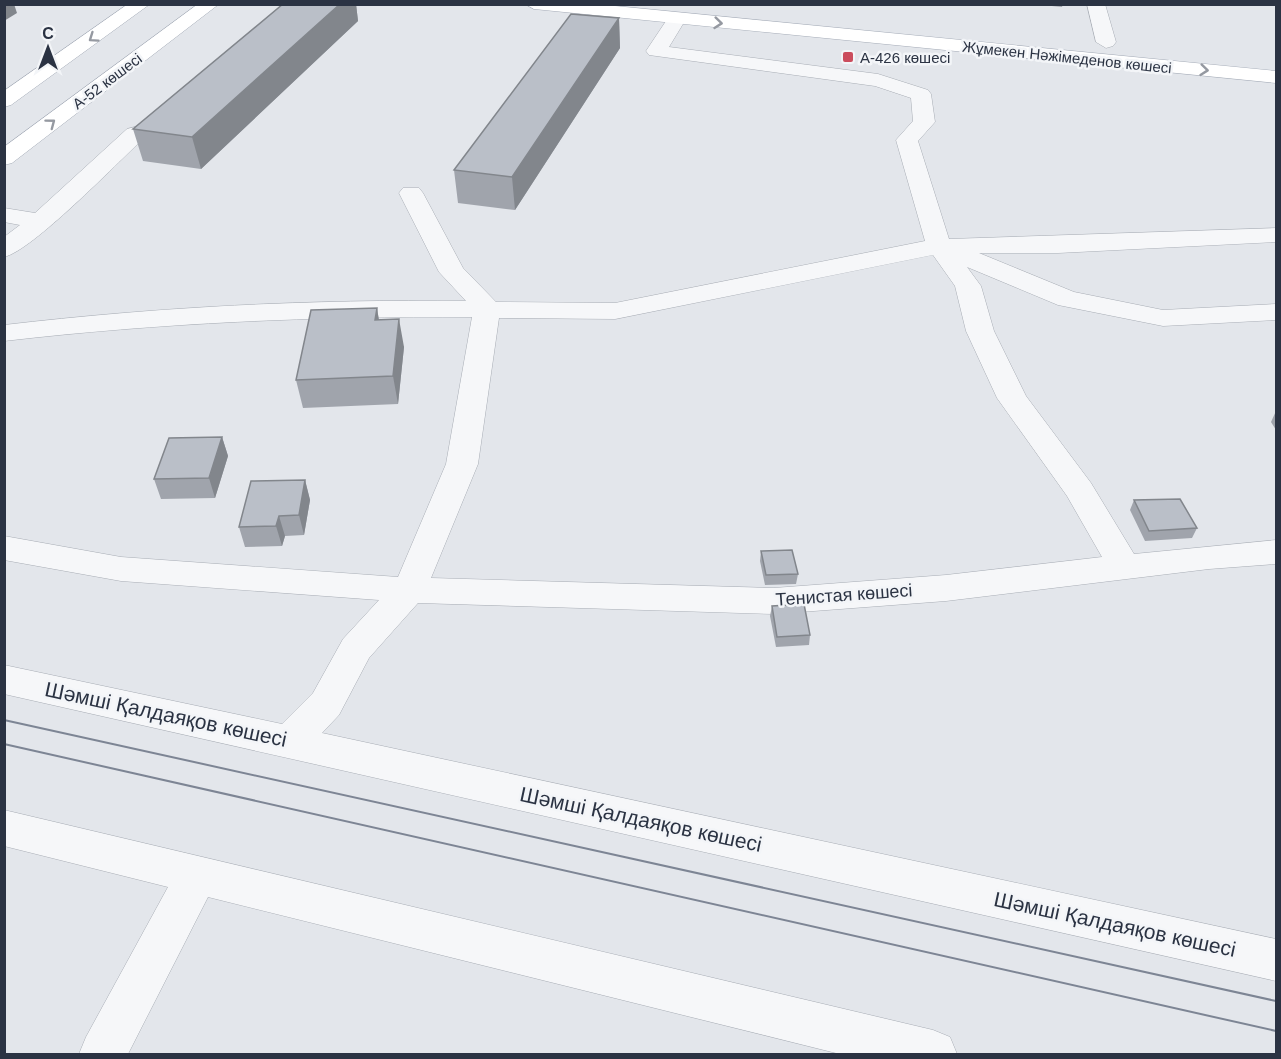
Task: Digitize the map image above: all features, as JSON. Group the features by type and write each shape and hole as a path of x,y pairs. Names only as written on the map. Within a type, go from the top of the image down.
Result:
{"main road":[{"path":"4,101 141,4"},
{"name":"А-52 көшесі","path":"4,158 210,4"},
{"name":"Жұмекен Нәжімеденов көшесі","path":"534,4 1276,78"},
{"name":"Жұмекен Нәжімеденов көшесі","path":"714,4 1276,58"}],"street":[{"path":"1096,4 1106,42"},
{"path":"677,19 656,51 878,80 921,94 924,122 908,140 939,246 968,286 980,331 1012,398 1080,491 1125,567"},
{"path":"4,250 40,221 135,134"},
{"path":"411,193 452,272 487,308"},
{"path":"4,215 40,221"},
{"path":"4,333 81,324 354,308 615,310 939,246 1058,245 1276,235"},
{"path":"939,246 1067,299 1163,318 1276,312"},
{"path":"291,741 326,704 356,649 410,590 462,464 487,308"},
{"name":"Тенистая көшесі","path":"4,548 121,569 410,590 774,601 946,588 1276,552"},
{"name":"Шәмші Қалдаяқов көшесі","path":"4,679 1276,960"},
{"path":"4,828 933,1054"},
{"path":"103,1054 197,875"}],"building":[{"path":"283,4 340,4 192,137 133,129"},
{"path":"571,14 619,18 512,177 454,170"},
{"path":"377,308 375,320 399,319 393,376 296,380 311,310"},
{"path":"222,437 209,478 154,479 169,438"},
{"path":"305,480 299,515 279,516 276,526 239,527 251,481"},
{"path":"1180,499 1197,528 1149,531 1134,500"},
{"path":"792,550 798,574 766,575 761,551"},
{"path":"804,604 810,635 777,637 772,606"}],"tram line":[{"path":"4,720 1276,1001"},
{"path":"4,744 1276,1031"}],"place":[{"name":"А-426 көшесі","path":"848,57"}]}
